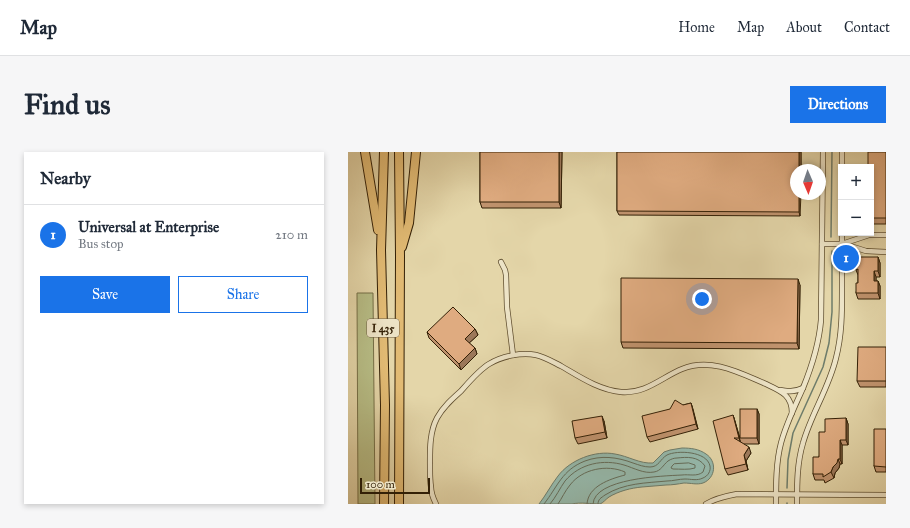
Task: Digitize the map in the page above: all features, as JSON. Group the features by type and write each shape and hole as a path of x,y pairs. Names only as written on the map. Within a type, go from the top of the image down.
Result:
{"highway":[{"path":"365,152 381,250"},
{"name":"I 435","path":"384,152 381,250 385,405 384,504"},
{"name":"I 435","path":"399,152 399,504"},
{"path":"400,256 409,223 416,152"}],"street":[{"path":"776,504 779,454 784,433 816,355 820,335 823,152"},
{"path":"842,152 842,164"},
{"path":"842,244 869,235 886,235"},
{"path":"797,504 799,458 803,443 831,374 840,345 842,314 842,236"},
{"path":"822,244 842,244 866,251 886,252"},
{"path":"501,262 506,275 507,307 513,355"},
{"path":"436,504 430,487 430,441 437,418 445,407 485,367 513,355 536,355 550,360 598,387 611,391 630,392 648,388 681,369 696,365 708,364 738,372 776,389 787,396 790,400 792,413"},
{"path":"776,389 790,391 803,388"},
{"path":"706,504 717,498 737,494 886,495"}],"green space":[{"path":"357,293 373,293 375,504 358,504"}],"water":[{"path":"682,448 698,450 710,457 714,469 707,481 698,484 684,483 629,489 609,497 600,504 539,504 555,479 563,470 576,461 591,455 607,453 653,463 664,452"}],"building":[{"path":"480,152 559,152 559,202 480,202"},
{"path":"617,152 799,152 799,164 790,164 790,200 799,200 799,212 617,211"},
{"path":"868,152 886,152 886,218 874,218 874,164 868,164"},
{"path":"856,257 878,257 878,271 874,271 874,281 878,281 878,293 856,293 858,269 856,270"},
{"path":"621,278 798,279 797,343 621,342"},
{"path":"453,307 475,329 465,339 475,348 459,364 427,332"},
{"path":"858,347 886,347 886,381 857,381"},
{"path":"675,400 683,405 691,403 696,424 647,437 642,416 670,409"},
{"path":"740,409 757,409 757,438 740,438"},
{"path":"733,415 739,438 734,438 749,447 744,455 746,464 725,469 713,421"},
{"path":"602,416 605,432 575,438 572,421"},
{"path":"846,418 846,440 840,440 840,459 838,459 831,472 823,477 823,474 813,474 813,457 819,457 819,432 825,432 825,419"},
{"path":"874,429 886,429 886,467 874,466"}],"waterway":[{"path":"831,237 832,152"},
{"path":"787,488 788,460 793,433 823,367 829,343 832,312 832,251"}],"place":[{"name":"Universal at Enterprise","path":"846,258"}]}
